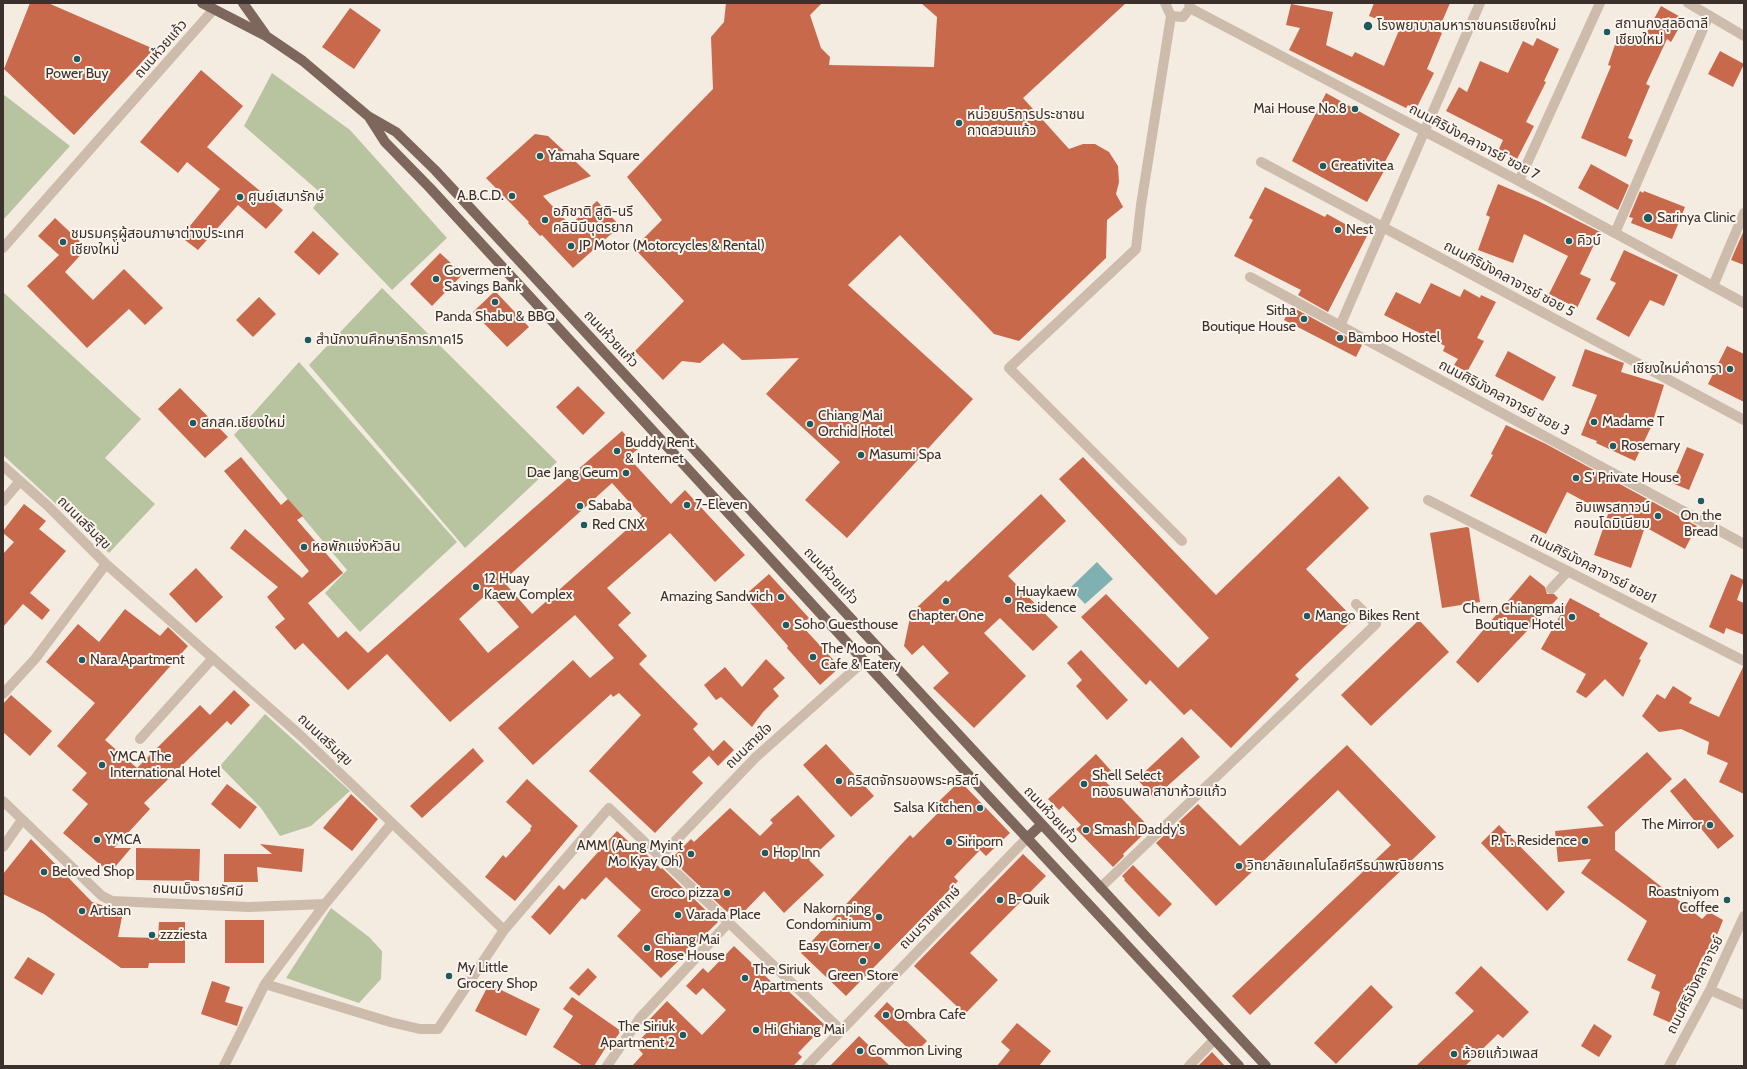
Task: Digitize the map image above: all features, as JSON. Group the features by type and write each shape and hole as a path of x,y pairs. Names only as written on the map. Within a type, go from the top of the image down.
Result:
{"main road":[{"path":"202,3 216,6"},
{"path":"243,3 266,36"},
{"name":"ถนนห้วยแก้ว","path":"216,6 266,36 303,61 368,116 396,132 435,170 1266,1066"},
{"name":"ถนนห้วยแก้ว","path":"368,116 385,142 445,205 1027,838 1239,1066"},
{"name":"ถนนราชพฤกษ์","path":"1027,838 1041,825"}],"street":[{"path":"1165,3 1164,4 1171,16 1141,204 1136,249 1009,368 1182,541"},
{"path":"1340,326 1480,3"},
{"path":"1519,181 1600,3"},
{"path":"1688,3 1744,36"},
{"path":"1171,16 1183,17 1190,5"},
{"name":"ถนนศิริมังคลาจารย์ ซอย 7","path":"1190,5 1744,303"},
{"name":"ถนนห้วยแก้ว","path":"3,248 216,6"},
{"path":"1615,233 1709,16"},
{"name":"ถนนศิริมังคลาจารย์ ซอย 5","path":"1261,162 1744,420"},
{"path":"1713,286 1744,213"},
{"name":"ถนนศิริมังคลาจารย์ ซอย 3","path":"1250,277 1744,544"},
{"name":"ถนนเสริมสุข","path":"3,466 48,506 106,564 300,736 504,930"},
{"path":"3,501 20,481"},
{"name":"ถนนศิริมังคลาจารย์ ซอย1","path":"1428,500 1744,661"},
{"path":"3,694 35,659 106,564"},
{"path":"1551,589 1568,571"},
{"path":"1100,888 1376,624 1356,604"},
{"path":"140,739 213,658"},
{"name":"ถนนสายใจ","path":"660,857 756,757 864,661"},
{"name":"ถนนเม็งรายรัศมี","path":"3,801 102,896 112,901 249,907 325,904"},
{"path":"265,984 390,1022 420,1029 438,1029 504,930 610,808 841,1030"},
{"path":"3,848 22,820"},
{"path":"224,1066 265,984 325,904 392,822"},
{"name":"ถนนราชพฤกษ์","path":"807,1066 1027,838"},
{"name":"ถนนศิริมังคลาจารย์","path":"1669,1066 1710,990 1744,916"},
{"path":"607,1066 640,1018 729,922"},
{"path":"1710,990 1744,1005"},
{"path":"1189,1066 1214,1040"}],"green space":[{"path":"272,73 350,130 447,238 392,290 313,208 323,195 244,126"},
{"path":"3,94 70,146 3,220"},
{"path":"382,288 557,462 465,548 309,365"},
{"path":"3,292 141,419 105,458 155,504 109,553 3,455"},
{"path":"299,362 457,542 360,632 325,593 347,570 234,435"},
{"path":"265,714 350,791 311,826 280,836 261,808 220,766"},
{"path":"331,908 369,937 382,951 381,979 359,1003 286,978"}],"water":[{"path":"1097,562 1113,579 1085,604 1070,588"}],"building":[{"name":"Power Buy","path":"30,3 48,3 154,49 74,135 4,69"},
{"path":"726,3 822,3 810,15 821,48 830,57 829,65 934,67 937,17 921,3 1126,3 1023,98 1069,149 1083,144 1095,144 1109,152 1118,166 1119,182 1116,194 1123,207 1107,220 1106,258 1019,341 994,334 900,235 848,285 973,399 847,538 805,500 840,462 766,394 799,358 742,360 723,343 700,363 682,361 663,380 635,351 684,301 634,248 662,220 627,177 713,89 711,37 724,22"},
{"path":"1374,3 1450,3 1438,31 1442,33 1427,69 1434,73 1416,109 1408,105 1406,108 1289,50 1300,28 1286,25 1291,4 1333,12 1326,45 1352,57 1355,52 1384,66 1400,28 1369,16"},
{"path":"1661,6 1684,19 1671,42 1667,39 1646,84 1650,86 1628,138 1633,140 1626,157 1581,138 1611,66 1608,65 1618,36 1641,43"},
{"path":"350,8 381,30 354,69 322,47"},
{"path":"1537,38 1559,49 1544,81 1546,82 1526,122 1534,126 1517,159 1499,149 1503,140 1446,111 1459,87 1467,92 1480,61 1508,73 1523,41 1533,46"},
{"path":"1720,51 1744,64 1733,87 1708,74"},
{"path":"201,70 243,106 207,147 283,210 266,229 238,205 198,250 181,237 220,189 187,162 178,173 140,142"},
{"path":"1326,93 1400,134 1381,169 1384,171 1367,202 1292,161"},
{"path":"535,134 548,136 591,176 543,196 569,224 571,224 597,201 620,226 573,268 542,235 540,236 528,223 529,222 486,178"},
{"path":"1591,164 1629,185 1618,210 1578,188"},
{"path":"1498,184 1538,201 1600,232 1580,274 1591,279 1577,308 1549,294 1568,256 1524,234 1513,263 1478,250 1490,217 1486,215"},
{"path":"1265,187 1325,217 1327,214 1367,236 1328,312 1298,295 1301,290 1234,256 1253,220 1249,218"},
{"path":"1640,191 1643,193 1644,191 1685,207 1672,239 1631,223 1633,218 1629,217"},
{"path":"55,218 87,248 65,272 93,300 124,269 163,308 145,325 129,309 87,348 27,286 59,255 38,236"},
{"path":"1744,230 1744,265 1731,260"},
{"path":"313,231 339,254 319,275 294,252"},
{"path":"1624,250 1678,275 1664,306 1650,300 1629,337 1596,319 1616,283 1610,280"},
{"name":"Goverment Savings Bank","path":"440,253 463,274 432,306 410,284"},
{"path":"1431,283 1460,297 1464,289 1480,298 1481,295 1496,302 1477,338 1484,341 1467,372 1454,365 1458,359 1443,351 1445,346 1384,315 1396,292 1420,304"},
{"path":"495,291 529,327 507,347 473,312"},
{"path":"259,297 276,314 253,337 236,320"},
{"path":"1292,307 1362,345 1356,357 1284,320"},
{"name":"เชียงใหม่คำดารา","path":"1727,346 1744,354 1744,402 1708,384"},
{"path":"1585,349 1624,363 1621,372 1664,385 1651,427 1635,461 1596,443 1597,441 1581,435 1597,395 1572,386"},
{"path":"1508,351 1556,377 1543,401 1495,376"},
{"path":"578,386 605,413 583,435 556,407"},
{"name":"สกสค.เชียงใหม่","path":"180,388 228,437 205,458 158,409"},
{"path":"1506,425 1546,444 1697,526 1685,549 1645,527 1631,568 1594,555 1608,514 1567,492 1546,534 1470,496 1493,455 1491,454"},
{"path":"622,431 638,449 628,457 671,504 685,490 745,555 715,582 670,533 607,588 631,613 618,625 647,656 639,664 698,724 693,729 713,751 724,740 734,750 718,766 709,756 692,772 703,783 655,833 589,771 641,715 619,693 613,697 611,694 533,765 498,728 573,660 590,678 614,658 575,615 450,722 387,654 348,690 303,643 295,650 275,627 285,619 267,597 278,587 230,548 245,529 302,578 309,571 224,471 241,457 281,505 288,499 303,516 297,520 343,573 308,603 338,638 346,631 368,653","holes":["612,483 642,516 532,614 503,581","489,592 519,627 488,653 459,619"]},
{"path":"1687,447 1704,454 1689,490 1672,483"},
{"path":"1083,457 1216,595 1339,476 1369,508 1306,569 1354,619 1295,675 1299,679 1231,748 1191,709 1184,715 1150,680 1146,685 1081,617 1106,594 1178,668 1209,638 1059,479"},
{"path":"1041,494 1066,521 1008,576 1058,627 1033,651 1000,618 984,633 1026,676 974,728 933,688 949,673 923,645 912,655 904,646 911,613 946,580 948,582"},
{"path":"24,504 46,521 39,529 66,551 30,593 50,610 42,620 23,604 3,627 3,554 14,542 3,533 3,531"},
{"path":"1467,527 1469,528 1480,602 1442,608 1430,533"},
{"path":"196,568 223,597 196,623 169,594"},
{"path":"769,574 809,618 801,625 840,667 820,685 744,596"},
{"path":"1731,574 1744,580 1737,600 1744,603 1744,635 1726,628 1724,634 1709,627"},
{"path":"1530,575 1545,587 1547,594 1554,594 1558,598 1478,683 1456,662"},
{"path":"1570,598 1648,643 1639,659 1641,660 1623,697 1605,679 1586,698 1576,692 1586,674 1541,649"},
{"path":"125,609 160,636 168,627 188,646 105,740 137,768 200,705 210,715 234,690 250,705 231,725 227,721 144,803 150,809 114,848 131,848 110,873 63,833 88,804 72,790 87,773 57,746 95,703 46,662 78,624 99,642"},
{"path":"1419,620 1449,652 1371,726 1341,695"},
{"path":"1081,650 1128,700 1107,720 1076,686 1082,680 1067,663"},
{"path":"766,659 785,678 773,689 779,696 763,712 752,727 721,697 716,700 704,685 725,667 742,687"},
{"path":"1743,667 1744,794 1719,782 1728,763 1707,754 1709,742 1681,729 1659,732 1642,716 1657,694 1665,699 1673,686 1692,698 1689,703 1719,717"},
{"path":"11,695 52,731 30,756 3,732 3,704"},
{"path":"1182,737 1200,757 1154,798 1137,779"},
{"name":"คริสตจักรของพระคริสต์","path":"826,744 874,796 851,817 803,765"},
{"name":"วิทยาลัยเทคโนโลยีศรีธนาพณิชยการ","path":"1347,745 1436,837 1250,1015 1232,996 1391,845 1338,790 1216,906 1156,843 1198,804 1240,846"},
{"path":"473,748 484,761 422,818 410,806"},
{"name":"P. T. Residence","path":"1647,752 1672,779 1615,832 1615,850 1702,919 1709,912 1723,920 1707,960 1702,957 1678,1015 1675,1014 1671,1023 1653,1015 1660,992 1651,988 1656,975 1627,960 1647,921 1581,873 1591,859 1558,862 1555,831 1604,826 1587,807"},
{"path":"1096,754 1114,774 1106,782 1150,828 1123,854 1124,856 1113,867 1076,829 1081,825 1063,806 1059,810 1048,799"},
{"name":"The Mirror","path":"1685,778 1734,836 1718,849 1670,791"},
{"path":"527,779 578,826 515,901 485,877 503,855 506,858 531,830 530,829 532,826 506,802"},
{"name":"Nakornping Condominium","path":"960,781 1010,833 986,856 980,850 954,877 958,881 846,996 801,953 910,835 913,838 941,810 935,805"},
{"path":"227,784 257,807 240,829 211,804"},
{"path":"351,794 378,819 352,851 323,828"},
{"path":"798,795 835,836 809,860 824,875 784,913 764,891 739,917 731,909 727,912 671,859 691,839 694,842 730,808 760,836 773,823 770,820"},
{"path":"1499,825 1565,892 1547,911 1481,843"},
{"path":"617,831 638,850 640,848 718,922 661,978 617,936 641,910 606,877 585,900 582,898 550,935 531,917 559,885 564,890"},
{"path":"31,839 92,902 123,912 118,937 158,938 159,922 185,922 185,963 149,963 148,968 121,968 44,914 3,894 3,874"},
{"path":"260,844 304,849 302,872 257,867 258,882 224,882 224,854 272,854"},
{"path":"136,848 200,849 199,881 136,880"},
{"path":"1023,854 1046,876 970,953 998,980 965,1014 914,966"},
{"path":"1133,865 1172,904 1159,917 1122,876"},
{"path":"225,920 264,920 264,963 225,963"},
{"path":"734,946 780,990 784,987 825,1025 798,1053 802,1057 793,1066 632,1066 643,1054 635,1045 653,1026 648,1021 667,1001 702,1035 726,1010 703,988 696,995 686,986 703,968 708,973"},
{"path":"28,957 55,974 42,995 14,978"},
{"path":"1481,966 1529,1012 1503,1038 1498,1034 1465,1066 1416,1066 1474,1011 1455,993"},
{"path":"588,968 597,977 579,996 569,988"},
{"path":"212,981 230,987 225,1002 243,1007 237,1026 201,1014"},
{"path":"489,984 540,1009 526,1036 475,1011"},
{"path":"1371,985 1393,1007 1336,1064 1314,1043"},
{"path":"572,997 621,1031 612,1043 610,1041 594,1066 583,1066 553,1047 573,1016 563,1009"},
{"path":"887,1002 927,1041 914,1054 874,1016"},
{"path":"1017,1023 1051,1051 1039,1066 997,1066 1010,1050 1001,1042"},
{"path":"1594,1024 1612,1036 1599,1057 1581,1046"},
{"name":"Common Living","path":"859,1036 890,1066 830,1066"},
{"path":"1212,1052 1225,1066 1198,1066"}],"place":[{"name":"โรงพยาบาลมหาราชนครเชียงใหม่","path":"1368,26"},
{"name":"สถานกงสุลอิตาลี เชียงใหม่","path":"1607,32"},
{"name":"Power Buy","path":"77,59"},
{"name":"Mai House No.8","path":"1355,109"},
{"name":"หน่วยบริการประชาชน กาดสวนแก้ว","path":"959,123"},
{"name":"Yamaha Square","path":"540,156"},
{"name":"Creativitea","path":"1323,166"},
{"name":"A.B.C.D.","path":"512,196"},
{"name":"ศูนย์เสมารักษ์","path":"240,197"},
{"name":"Sarinya Clinic","path":"1648,218"},
{"name":"อภิชาติ สูติ-นรี คลินิมีบุตรยาก","path":"545,220"},
{"name":"Nest","path":"1338,230"},
{"name":"คิวบ์","path":"1569,241"},
{"name":"ชมรมครูผู้สอนภาษาต่างประเทศ เชียงใหม่","path":"63,242"},
{"name":"JP Motor (Motorcycles & Rental)","path":"571,246"},
{"name":"Goverment Savings Bank","path":"436,279"},
{"name":"Panda Shabu & BBQ","path":"495,302"},
{"name":"Sitha Boutique House","path":"1304,319"},
{"name":"Bamboo Hostel","path":"1340,338"},
{"name":"สำนักงานศึกษาธิการภาค15","path":"308,340"},
{"name":"เชียงใหม่คำดารา","path":"1730,369"},
{"name":"Madame T","path":"1594,422"},
{"name":"สกสค.เชียงใหม่","path":"193,423"},
{"name":"Chiang Mai Orchid Hotel","path":"810,424"},
{"name":"Rosemary","path":"1613,446"},
{"name":"Buddy Rent & Internet","path":"617,451"},
{"name":"Masumi Spa","path":"861,455"},
{"name":"Dae Jang Geum","path":"626,473"},
{"name":"S' Private House","path":"1576,478"},
{"name":"On the Bread","path":"1701,501"},
{"name":"7-Eleven","path":"687,505"},
{"name":"Sababa","path":"580,506"},
{"name":"อิมเพรสทาวน์ คอนโดมิเนียม","path":"1658,516"},
{"name":"Red CNX","path":"584,525"},
{"name":"หอพักแจ่งหัวลิน","path":"304,547"},
{"name":"12 Huay Kaew Complex","path":"476,587"},
{"name":"Amazing Sandwich","path":"781,597"},
{"name":"Huaykaew Residence","path":"1008,600"},
{"name":"Chapter One","path":"946,601"},
{"name":"Mango Bikes Rent","path":"1307,616"},
{"name":"Chern Chiangmai Boutique Hotel","path":"1572,617"},
{"name":"Soho Guesthouse","path":"786,625"},
{"name":"The Moon Cafe & Eatery","path":"813,657"},
{"name":"Nara Apartment","path":"82,660"},
{"name":"YMCA The International Hotel","path":"102,765"},
{"name":"คริสตจักรของพระคริสต์","path":"839,781"},
{"name":"Shell Select ทองธนพล สาขาห้วยแก้ว","path":"1084,784"},
{"name":"Salsa Kitchen","path":"980,808"},
{"name":"The Mirror","path":"1710,825"},
{"name":"Smash Daddy's","path":"1086,830"},
{"name":"YMCA","path":"97,840"},
{"name":"P. T. Residence","path":"1585,841"},
{"name":"Siriporn","path":"949,842"},
{"name":"Hop Inn","path":"765,853"},
{"name":"AMM (Aung Myint Mo Kyay Oh)","path":"691,854"},
{"name":"วิทยาลัยเทคโนโลยีศรีธนาพณิชยการ","path":"1239,866"},
{"name":"Beloved Shop","path":"44,872"},
{"name":"Croco pizza","path":"727,893"},
{"name":"B-Quik","path":"1000,900"},
{"name":"Roastniyom Coffee","path":"1727,900"},
{"name":"Artisan","path":"82,911"},
{"name":"Varada Place","path":"678,915"},
{"name":"Nakornping Condominium","path":"879,917"},
{"name":"zzziesta","path":"152,935"},
{"name":"Easy Corner","path":"877,946"},
{"name":"Chiang Mai Rose House","path":"647,948"},
{"name":"Green Store","path":"863,961"},
{"name":"My Little Grocery Shop","path":"449,976"},
{"name":"The Siriuk Apartments","path":"745,978"},
{"name":"Ombra Cafe","path":"886,1015"},
{"name":"Hi Chiang Mai","path":"756,1030"},
{"name":"The Siriuk Apartment 2","path":"683,1035"},
{"name":"Common Living","path":"860,1051"},
{"name":"ห้วยแก้วเพลส","path":"1454,1054"}]}
